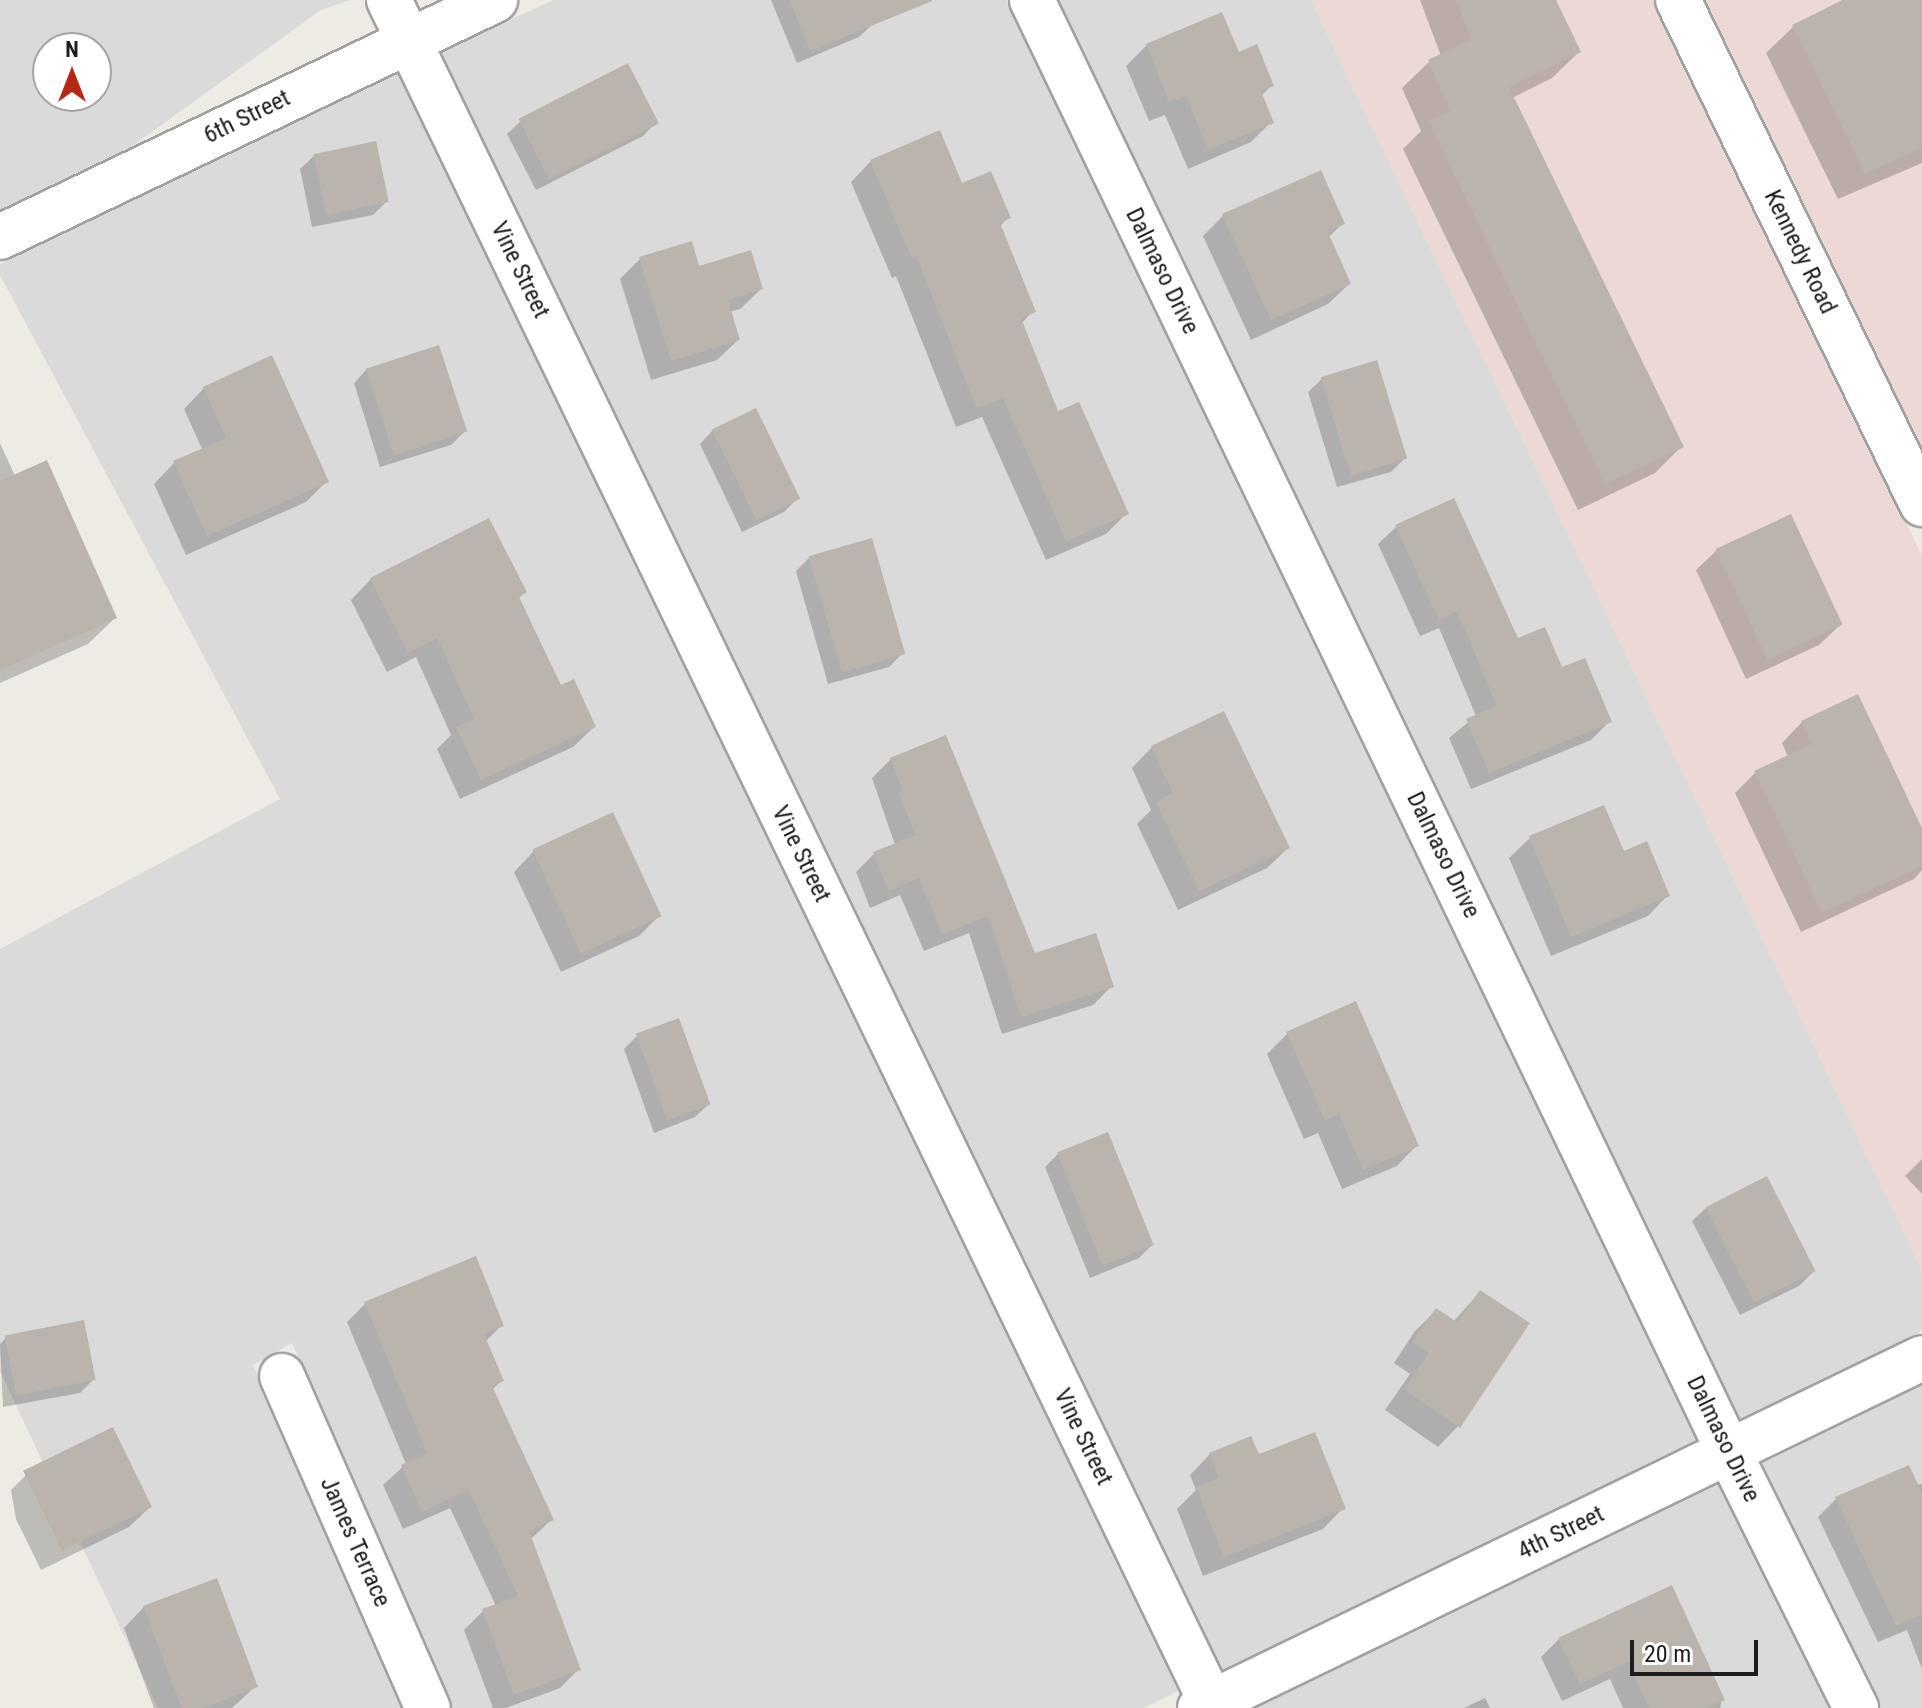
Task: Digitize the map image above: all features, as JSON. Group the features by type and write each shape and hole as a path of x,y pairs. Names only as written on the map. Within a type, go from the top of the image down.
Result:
{"street":[{"name":"Vine Street","path":"389,0 1208,1706"},
{"name":"6th Street","path":"0,237 495,0"},
{"name":"Dalmaso Drive","path":"1032,0 1729,1452 1856,1708"},
{"name":"Kennedy Road","path":"1678,0 1922,504"},
{"name":"4th Street","path":"1208,1706 1922,1358"},
{"name":"James Terrace","path":"282,1376 428,1708"}],"shaded area":[{"path":"0,0 351,0 321,10 131,147 0,210"},
{"path":"554,0 1007,0 1698,1440 1221,1671 439,52"},
{"path":"1057,0 1311,0 1922,1270 1922,1331 1738,1421"},
{"path":"1311,0 1653,0 1922,556 1922,1270"},
{"path":"1703,0 1922,0 1922,453"},
{"path":"399,71 1180,1690 1144,1708 452,1708 292,1343 253,1365 403,1708 158,1708 0,1371 0,949 280,799 0,275 0,264"},
{"path":"1922,1385 1922,1708 1881,1708 1760,1464"},
{"path":"1719,1484 1830,1708 1256,1708"}],"building":[{"path":"790,0 932,0 932,1 810,51"},
{"path":"1456,0 1556,0 1581,52 1509,87 1684,447 1605,484 1428,121 1450,111 1428,60 1471,39"},
{"path":"1843,0 1922,0 1922,147 1865,174 1792,25"},
{"path":"1222,12 1239,52 1257,44 1274,86 1261,91 1274,123 1208,150 1186,96 1169,102 1146,44"},
{"path":"628,63 659,124 549,179 518,119"},
{"path":"940,130 962,183 991,171 1011,218 1000,223 1036,312 1021,318 1058,411 1079,402 1129,514 1066,541 1003,398 976,408 917,257 912,259 870,160"},
{"path":"376,141 389,202 326,215 313,154"},
{"path":"1321,170 1345,224 1328,232 1351,284 1271,320 1222,214"},
{"path":"692,241 699,266 751,250 763,289 728,300 740,340 671,361 639,257"},
{"path":"439,345 467,432 394,455 366,369"},
{"path":"272,355 329,482 207,536 173,461 226,438 203,387"},
{"path":"1377,360 1407,458 1351,476 1321,377"},
{"path":"756,408 800,499 756,520 712,429"},
{"path":"47,460 117,618 0,670 0,481"},
{"path":"1454,498 1518,638 1545,627 1562,667 1585,658 1612,722 1489,773 1466,719 1497,706 1457,611 1439,620 1395,525"},
{"path":"1791,514 1843,625 1767,660 1716,549"},
{"path":"489,518 527,592 519,597 561,685 574,679 596,727 481,780 456,727 474,719 437,638 408,653 370,578"},
{"path":"872,538 905,654 842,673 809,556"},
{"path":"1858,694 1922,828 1922,866 1822,913 1754,771 1812,744 1801,721"},
{"path":"1224,711 1290,848 1199,891 1156,802 1173,793 1151,746"},
{"path":"946,735 1035,953 1096,933 1114,987 1021,1017 988,916 942,934 919,878 889,891 873,852 916,835 898,793 903,790 890,758"},
{"path":"1604,805 1624,851 1647,841 1670,896 1571,937 1529,836"},
{"path":"613,812 662,916 581,954 532,850"},
{"path":"1356,1001 1419,1146 1363,1170 1339,1114 1325,1120 1286,1032"},
{"path":"679,1018 710,1104 667,1120 636,1034"},
{"path":"1108,1132 1154,1245 1103,1266 1057,1153"},
{"path":"1767,1176 1816,1271 1754,1303 1706,1207"},
{"path":"476,1256 504,1326 484,1334 504,1381 492,1386 554,1520 529,1531 581,1670 514,1695 482,1609 518,1596 469,1490 422,1512 401,1465 427,1453 364,1302"},
{"path":"1480,1290 1530,1323 1460,1428 1404,1389 1429,1353 1412,1342 1436,1308 1457,1322"},
{"path":"84,1320 96,1380 16,1395 4,1335"},
{"path":"113,1427 152,1507 62,1551 23,1471"},
{"path":"1315,1432 1346,1509 1224,1557 1196,1487 1219,1478 1209,1453 1251,1436 1259,1454"},
{"path":"1909,1465 1922,1493 1922,1614 1896,1626 1835,1497"},
{"path":"217,1578 258,1687 202,1708 182,1708 143,1606"},
{"path":"1672,1585 1725,1700 1706,1708 1649,1708 1628,1662 1580,1684 1558,1638"}]}
